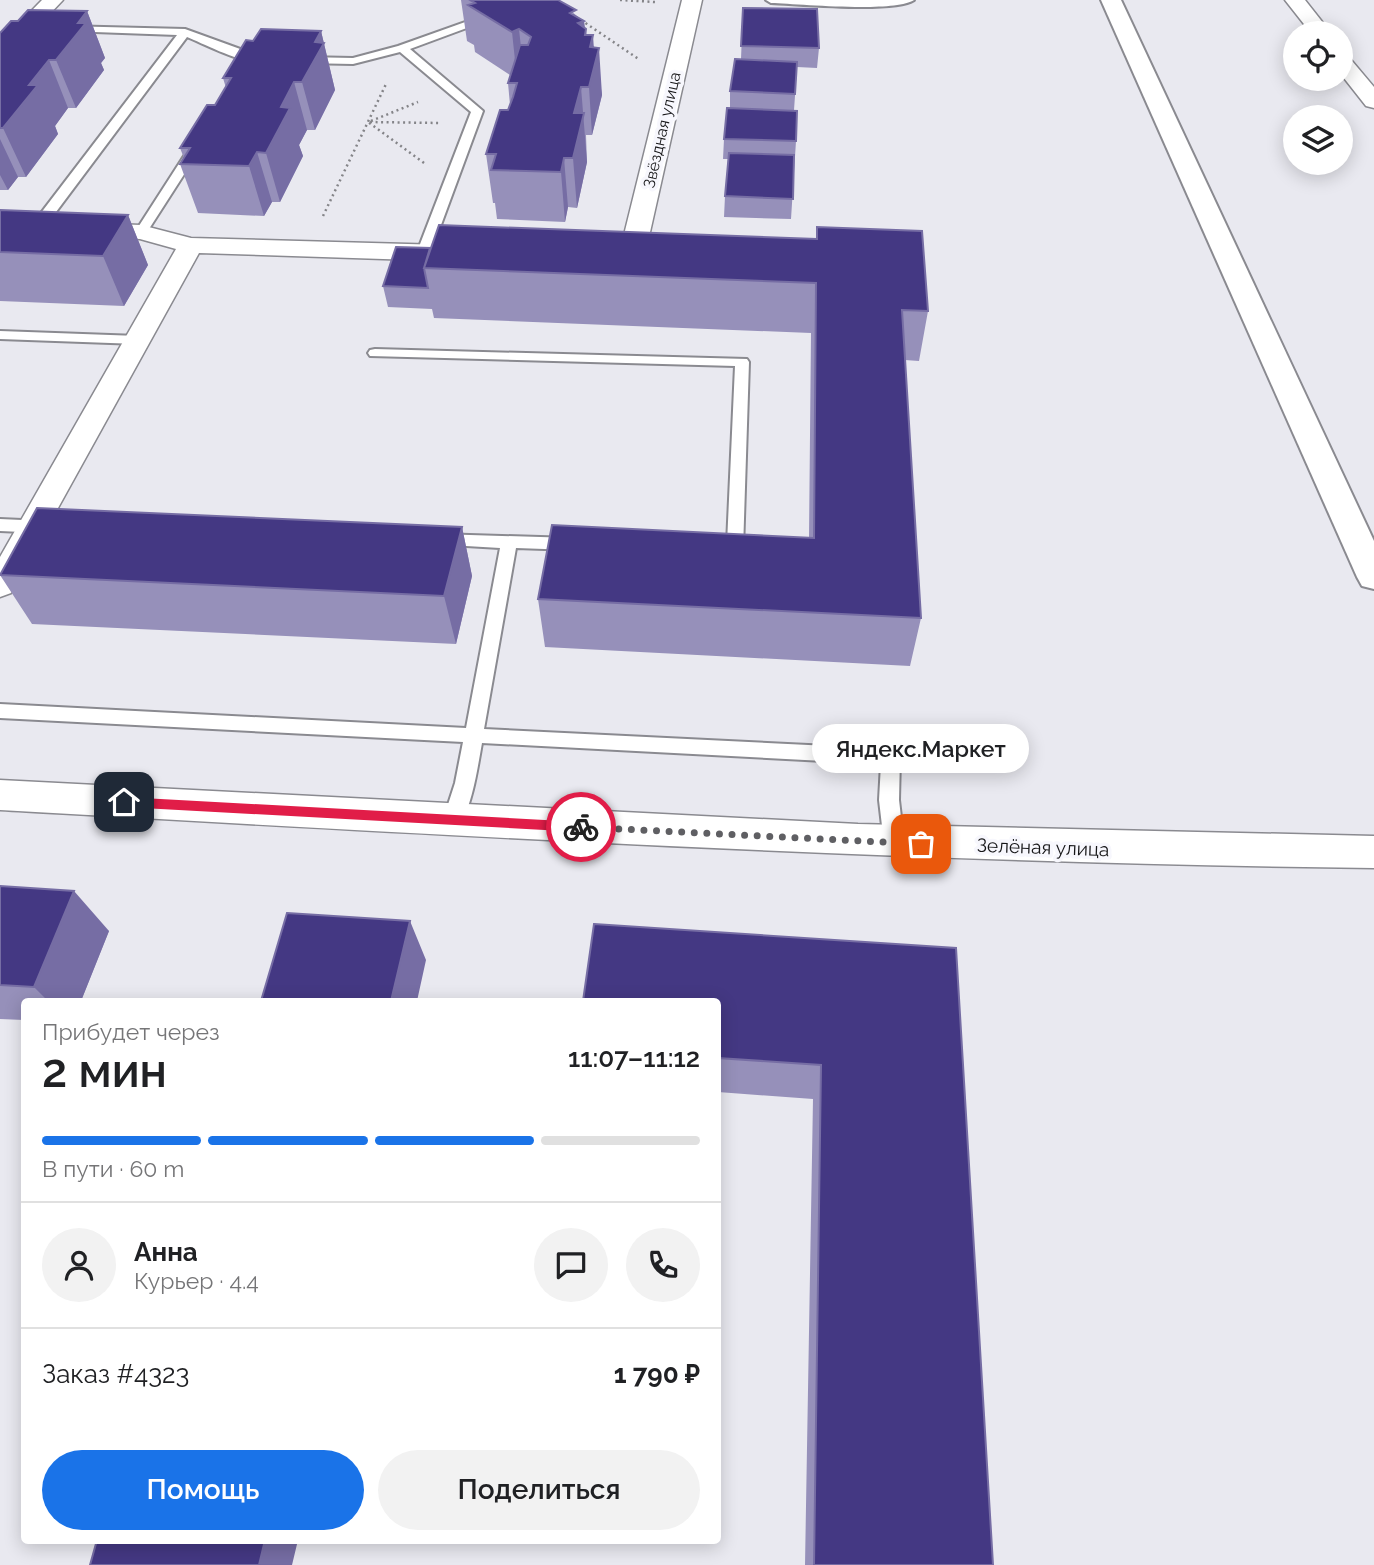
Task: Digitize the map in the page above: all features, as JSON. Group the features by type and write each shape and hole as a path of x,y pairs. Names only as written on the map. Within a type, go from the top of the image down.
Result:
{"main road":[{"path":"1111,0 1374,578"}],"street":[{"path":"0,55 35,27 53,0"},
{"name":"Звёздная улица","path":"585,258 638,259 692,0"},
{"path":"1295,0 1312,21"},
{"path":"1353,75 1374,102"},
{"path":"0,228 141,232 191,246 469,254"},
{"path":"0,585 191,246"},
{"name":"Зелёная улица","path":"0,795 894,843 1172,851 1374,852"}],"lane":[{"path":"290,60 353,61 402,48 537,0"},
{"path":"771,0 876,3 909,0"},
{"path":"54,28 186,32 252,59 277,60"},
{"path":"36,229 186,32"},
{"path":"402,48 477,111 424,252"},
{"path":"244,71 252,59"},
{"path":"141,232 200,140"},
{"path":"0,335 138,340"},
{"path":"375,353 743,362 735,550 708,549"},
{"path":"0,525 60,528"},
{"path":"427,540 589,545"},
{"path":"453,820 465,783 509,542"},
{"path":"0,711 891,757 889,800 894,843"}],"path":[{"path":"578,18 673,83"},
{"path":"308,249 388,78"},
{"path":"368,122 472,124"},
{"path":"368,122 451,182"}],"building":[{"path":"470,0 558,0 576,10 570,13 584,21 578,23 586,29 585,35 593,35 590,47 599,48 589,87 581,87 574,113 584,113 573,158 564,158 561,172 491,170 496,154 486,154 500,110 508,110 513,97 517,83 508,83 520,45 528,45 531,37 519,29 512,32 468,5 475,3"},
{"path":"743,8 817,9 819,48 741,46"},
{"path":"28,10 87,11 78,23 86,23 56,60 49,60 29,85 38,85 3,128 0,128 0,33 11,21 18,21"},
{"path":"261,29 321,31 315,42 324,43 302,82 294,82 281,107 290,108 266,153 257,152 249,166 180,164 190,148 180,148 207,105 215,105 231,78 223,78 246,40 253,41"},
{"path":"735,59 797,62 795,94 730,91"},
{"path":"727,108 797,111 796,141 724,139"},
{"path":"729,153 794,155 793,199 725,196"},
{"path":"0,210 128,215 103,256 0,252"},
{"path":"439,225 817,239 817,227 922,231 928,311 902,310 921,618 538,599 552,525 814,538 816,283 424,268"},
{"path":"396,247 430,248 424,268 428,288 383,286"},
{"path":"37,508 462,527 444,596 0,575"},
{"path":"0,886 74,891 34,987 0,985"},
{"path":"287,913 410,921 392,998 262,998"},
{"path":"594,924 956,948 993,1565 814,1565 821,1065 721,1058 721,998 583,998"},
{"path":"96,1544 264,1544 259,1565 90,1565"}],"way so far":[{"path":"581,827 921,844"}],"place":[{"name":"Яндекс.Маркет","path":"921,844"}],"route":[{"path":"124,802 581,827"}]}
